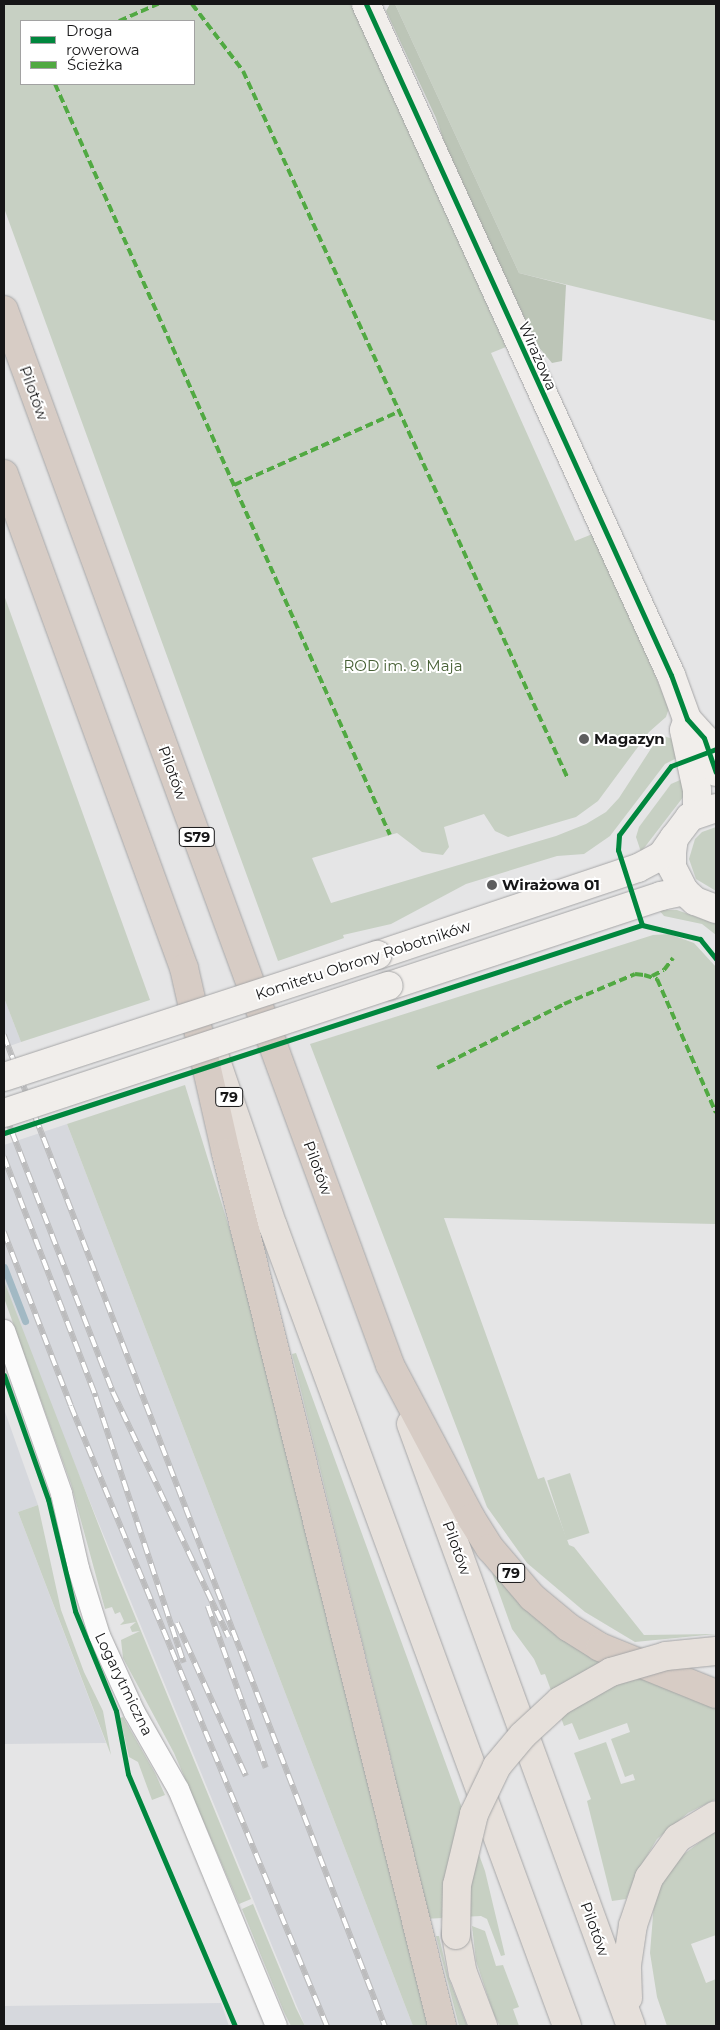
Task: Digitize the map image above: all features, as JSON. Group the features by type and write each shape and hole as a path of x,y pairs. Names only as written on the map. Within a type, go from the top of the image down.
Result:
{"highway":[{"name":"Pilotów","path":"4,310 390,1365"},
{"path":"4,474 184,968 226,1153 442,2026"},
{"name":"79","path":"390,1365 471,1518 490,1548 532,1597 568,1627 600,1647 716,1694"}],"main road":[{"name":"79","path":"184,968 277,1235 567,2026"},
{"name":"Pilotów","path":"390,1365 631,2026"},
{"path":"483,2026 463,1973 456,1935 459,1869 474,1814 497,1766 523,1735 560,1701 611,1672 666,1656 716,1651"},
{"path":"631,2026 627,1965 633,1925 649,1878 678,1838 716,1815"}],"street":[{"name":"Wirażowa","path":"366,4 671,675 687,719 704,738 716,772"},
{"name":"Wirażowa","path":"687,719 684,730 697,790 707,810"},
{"name":"Komitetu Obrony Robotników","path":"4,1077 638,868 662,855 681,826 707,810"},
{"path":"674,838 672,867 684,891 695,901 716,909"},
{"path":"4,1113 660,896 684,891"},
{"name":"Logarytmiczna","path":"4,1330 61,1493 78,1568 99,1635 134,1712 178,1789 276,2026"}],"shaded area":[{"path":"4,998 21,1042 4,1048"},
{"path":"67,1124 413,2026 305,2026 26,1346 4,1281 4,1145"},
{"path":"4,1409 38,1505 18,1512 106,1743 4,1744"},
{"path":"221,2003 229,2026 4,2026 4,2006"}],"green space":[{"name":"ROD im. 9. Maja","path":"4,4 353,4 506,347 491,353 575,541 595,533 669,708 666,717 649,732 598,801 576,817 508,837 495,831 484,814 444,827 449,847 443,855 422,852 397,833 312,858 331,903 556,836 586,824 606,812 619,798 654,744 663,736 677,740 681,756 665,764 610,836 584,854 557,856 466,884 391,924 343,935 344,938 278,961 4,208"},
{"path":"390,4 395,4 519,273 566,285 562,361 552,363 537,345 451,162 436,118 386,11"},
{"path":"395,4 716,4 716,321 519,273"},
{"path":"4,595 150,1000 21,1042 4,998"},
{"path":"687,777 684,796 641,852 636,837 639,827 671,784"},
{"path":"716,827 716,891 696,879 689,859 695,839 702,832"},
{"path":"659,910 677,910 716,924 716,935 702,924 664,916"},
{"path":"669,934 694,943 716,967 716,1224 444,1218 538,1479 544,1477 569,1545 574,1547 644,1635 716,1634 635,1642 585,1612 527,1563 487,1507 310,1044 653,935"},
{"path":"185,1085 237,1253 382,1778 395,1775 292,1354 296,1353 485,1871 505,1955 501,1956 487,1919 481,1916 423,1919 453,2026 413,2026 67,1124"},
{"path":"4,1281 118,1575 251,1899 239,1904 174,1753 123,1658 121,1640 140,1631 132,1632 130,1627 136,1622 120,1625 124,1621 120,1612 115,1614 112,1607 105,1609 71,1484 4,1298"},
{"path":"570,1473 589,1533 567,1540 547,1480"},
{"path":"38,1505 61,1610 84,1672 103,1711 111,1755 18,1512"},
{"path":"492,1573 638,1677 716,1708 716,1799 688,1813 657,1839 638,1871 626,1899 612,1901 587,1801 591,1799 574,1753 606,1742 621,1784 635,1780 633,1774 625,1777 611,1739 630,1732 627,1723 579,1740 572,1723 564,1726 545,1674 541,1675 534,1659 512,1629"},
{"path":"123,1717 155,1773 165,1795 152,1800 138,1762 129,1757 120,1718"},
{"path":"716,1830 716,1935 691,1944 706,1983 716,1979 716,2026 667,2026 657,1997 650,1953 654,1903 660,1886 680,1857"},
{"path":"253,1904 305,2026 291,2026 284,2012 242,1909"},
{"path":"472,1926 485,1931 496,1966 503,1965 519,2007 513,2009 519,2026 500,2026 494,2015 476,1961"},
{"path":"436,1936 439,1936 448,1976 467,2026 459,2026"}],"waterway":[{"path":"4,1267 25,1321"}],"railway":[{"path":"4,1035 385,2026"},
{"path":"4,1111 113,1392 229,1637"},
{"path":"4,1157 96,1397 184,1663"},
{"path":"4,1232 71,1406 327,2026"},
{"path":"208,1606 266,1768"},
{"path":"177,1623 246,1776"}],"marked path":[{"path":"121,20 158,4"},
{"path":"192,4 243,71 568,779"},
{"path":"55,85 390,835"},
{"path":"234,485 400,411"},
{"path":"652,976 664,970 673,958"},
{"path":"437,1068 564,1004 635,974 644,975 657,979 716,1113"}],"cycle path":[{"path":"366,4 671,675 687,719 704,738 716,772"},
{"path":"642,925 618,850 619,835 671,766 716,749"},
{"path":"4,1133 642,925 700,939 716,959"},
{"path":"4,1375 48,1499 75,1611 116,1711 128,1774 235,2026"}],"place":[{"name":"Magazyn","path":"584,739"},
{"name":"Wirażowa 01","path":"492,885"}]}
